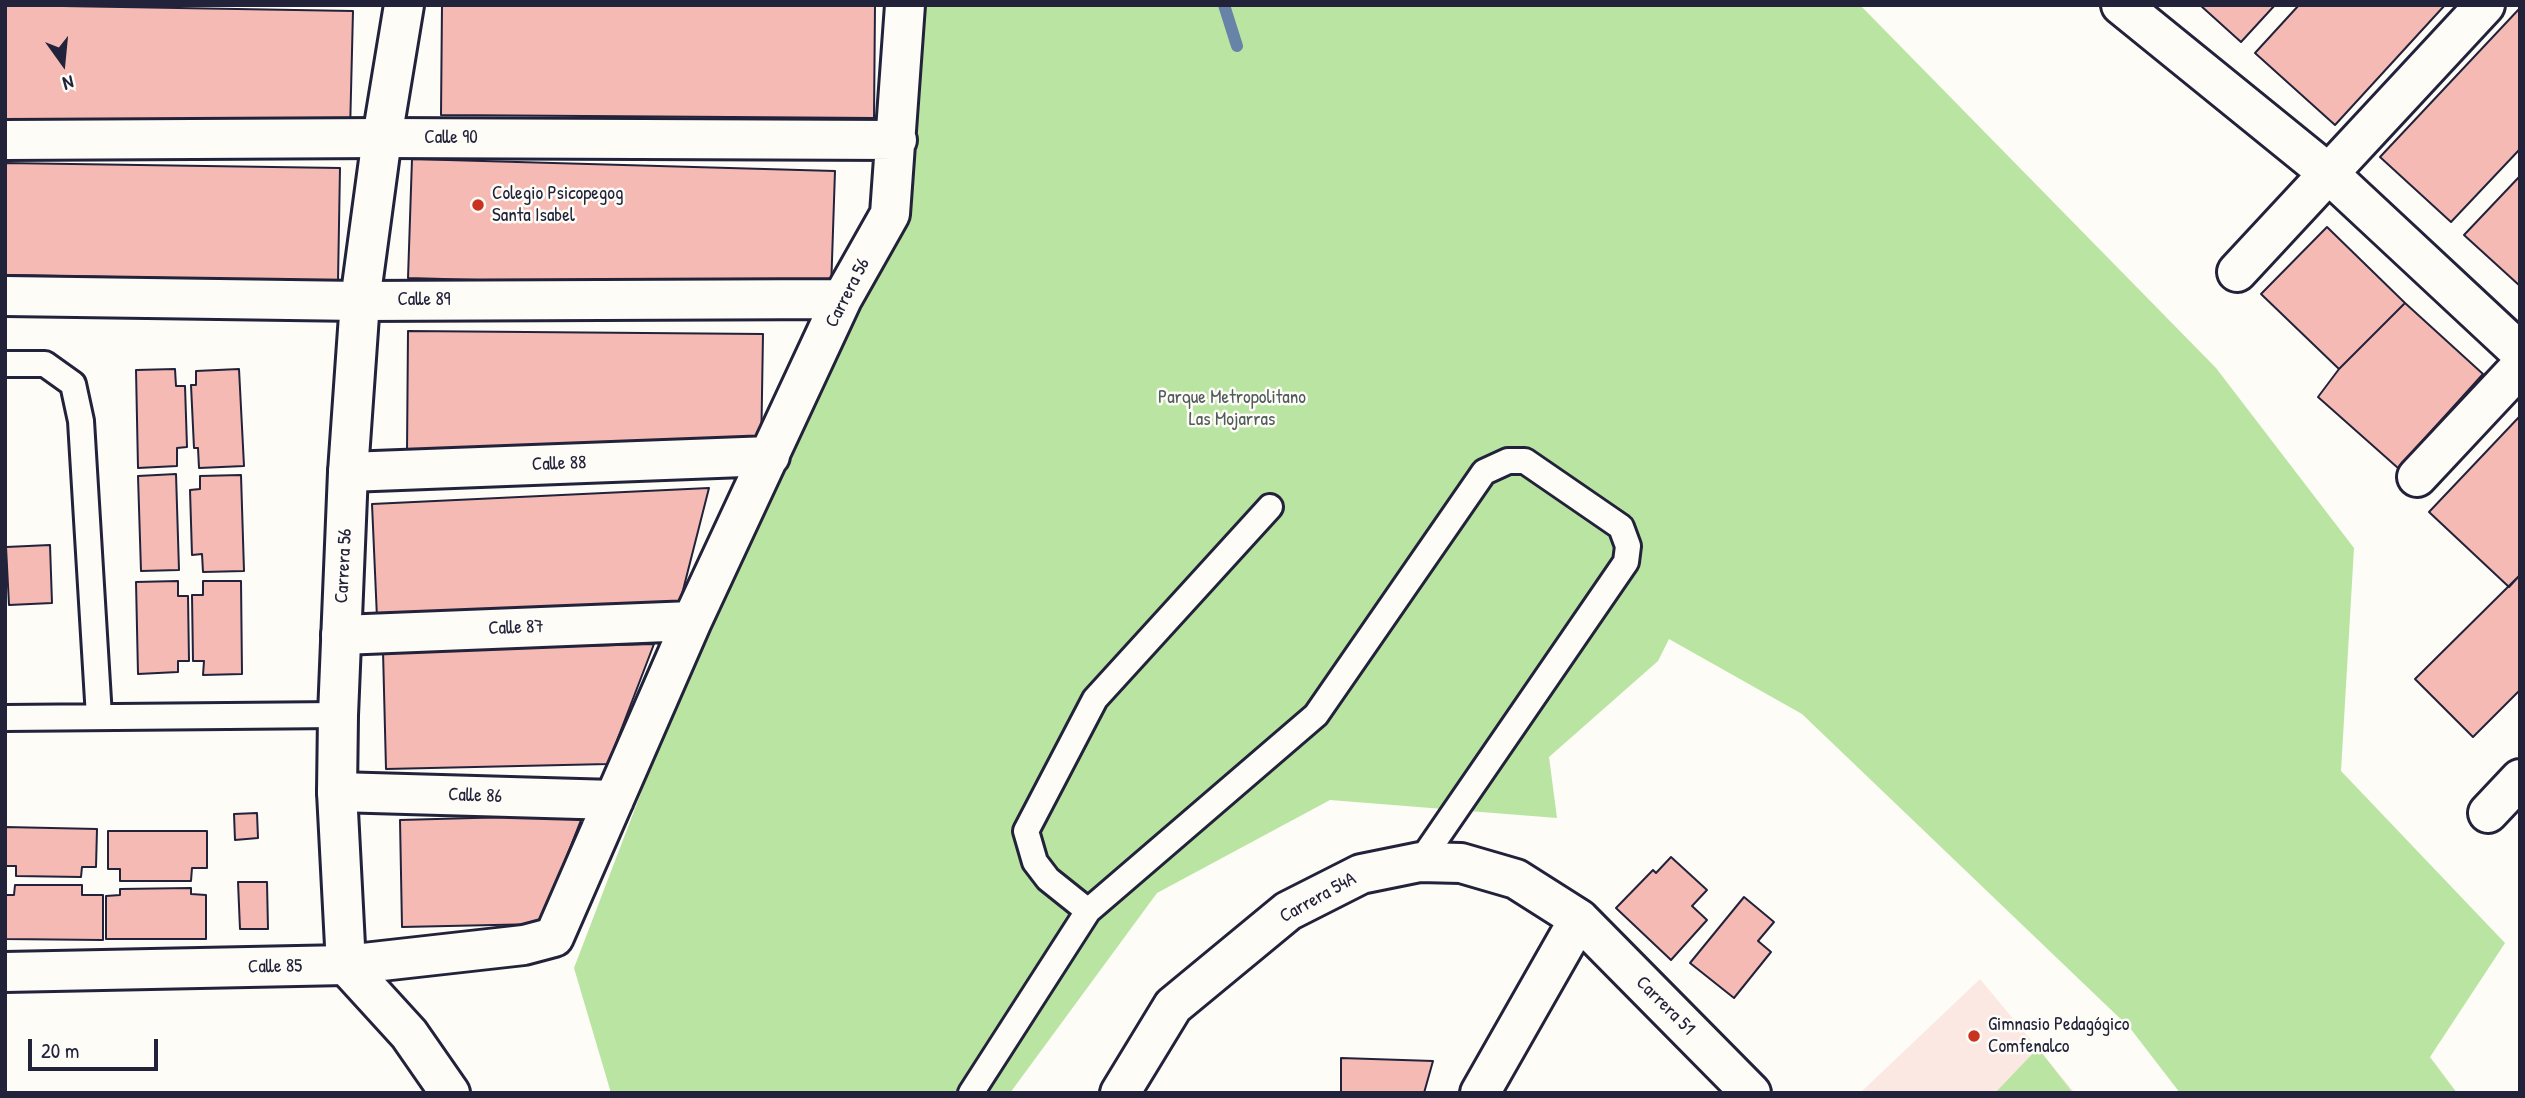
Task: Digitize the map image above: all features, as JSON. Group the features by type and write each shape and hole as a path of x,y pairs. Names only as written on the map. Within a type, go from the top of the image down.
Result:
{"street":[{"name":"Carrera 56","path":"346,965 337,792 348,472 360,301 382,138 404,5"},
{"name":"Carrera 56","path":"544,940 554,937 692,621 842,299 890,214 905,5"},
{"path":"2121,5 2328,173 2520,352"},
{"path":"2237,272 2485,5"},
{"name":"Calle 90","path":"5,140 382,138 897,141"},
{"name":"Calle 89","path":"5,296 360,301 842,299"},
{"path":"2417,477 2520,367"},
{"name":"Calle 88","path":"348,472 770,456"},
{"name":"Calle 87","path":"341,635 692,621"},
{"path":"2488,813 2520,779"},
{"name":"Calle 86","path":"337,792 614,800"},
{"name":"Carrera 54A","path":"1120,1093 1173,1006 1288,911 1361,874 1420,862 1461,863 1516,880 1578,919"},
{"path":"1480,1093 1578,919"},
{"name":"Carrera 51","path":"1578,919 1751,1093"},
{"name":"Calle 85","path":"5,972 346,965 544,940"},
{"path":"346,965 408,1034 450,1093"}],"lane":[{"path":"5,364 45,364 73,384 82,421 99,717"},
{"path":"971,1093 1088,911 1316,715 1484,472 1508,461 1525,461 1621,527 1628,546 1626,562 1420,862"},
{"path":"1088,911 1048,879 1035,862 1026,831 1096,699 1270,507"},
{"path":"5,718 338,715"}],"shaded area":[{"name":"Gimnasio Pedagógico Comfenalco","path":"1980,979 2075,1093 1860,1093"}],"green space":[{"name":"Parque Metropolitano Las Mojarras","path":"905,5 1860,5 2216,368 2354,548 2341,771 2505,943 2430,1057 2457,1093 2180,1093 2130,1028 1802,714 1669,639 1658,661 1549,757 1557,818 1330,800 1157,893 1010,1093 611,1093 574,968 770,456 842,299 912,69"},
{"path":"2038,1048 2073,1093 1995,1093"}],"building":[{"path":"5,5 353,11 350,132 5,124"},
{"path":"442,5 875,5 874,118 441,115"},
{"path":"2200,5 2275,5 2241,42"},
{"path":"2299,5 2445,5 2335,125 2255,53"},
{"path":"2520,8 2520,149 2451,222 2380,157"},
{"path":"412,159 835,171 831,290 408,278"},
{"path":"5,163 340,168 338,281 5,275"},
{"path":"2520,176 2520,286 2464,235"},
{"path":"2327,227 2405,303 2339,369 2261,294"},
{"path":"2405,303 2483,374 2398,468 2318,397 2339,369"},
{"path":"408,331 763,334 761,455 407,453"},
{"path":"175,369 176,386 185,386 187,447 177,448 177,466 138,468 136,370"},
{"path":"239,369 244,466 199,468 198,448 194,448 191,385 196,385 196,371"},
{"path":"2520,416 2520,575 2509,587 2429,512"},
{"path":"176,474 179,570 141,571 138,476"},
{"path":"241,475 244,571 203,572 202,554 192,555 190,490 200,489 200,476"},
{"path":"709,488 680,602 377,618 372,504"},
{"path":"50,545 52,603 9,605 6,547"},
{"path":"2520,575 2520,690 2473,737 2415,679"},
{"path":"178,581 178,596 188,596 189,661 178,661 178,672 138,674 136,582"},
{"path":"203,581 241,581 242,674 203,675 204,661 193,661 192,595 203,595"},
{"path":"654,644 608,764 386,769 383,651"},
{"path":"257,813 258,838 235,840 234,814"},
{"path":"583,815 540,924 402,927 400,820"},
{"path":"5,827 97,829 96,867 82,867 81,877 16,876 16,866 5,866"},
{"path":"108,831 207,831 207,868 192,868 191,881 120,881 120,869 108,869"},
{"path":"1671,857 1707,890 1692,906 1707,920 1671,960 1616,908 1653,870 1656,873"},
{"path":"238,882 267,882 268,929 240,929"},
{"path":"15,885 82,885 82,895 103,895 103,940 5,939 5,895 14,895"},
{"path":"191,888 191,894 206,895 206,939 106,939 106,896 120,895 120,889"},
{"path":"1744,897 1774,922 1758,941 1771,952 1734,998 1690,963"},
{"path":"1341,1058 1433,1061 1424,1093 1341,1093"}],"waterway":[{"path":"1224,5 1237,46"}],"place":[{"name":"Colegio Psicopegog Santa Isabel","path":"478,205"},
{"name":"Gimnasio Pedagógico Comfenalco","path":"1974,1036"}]}
